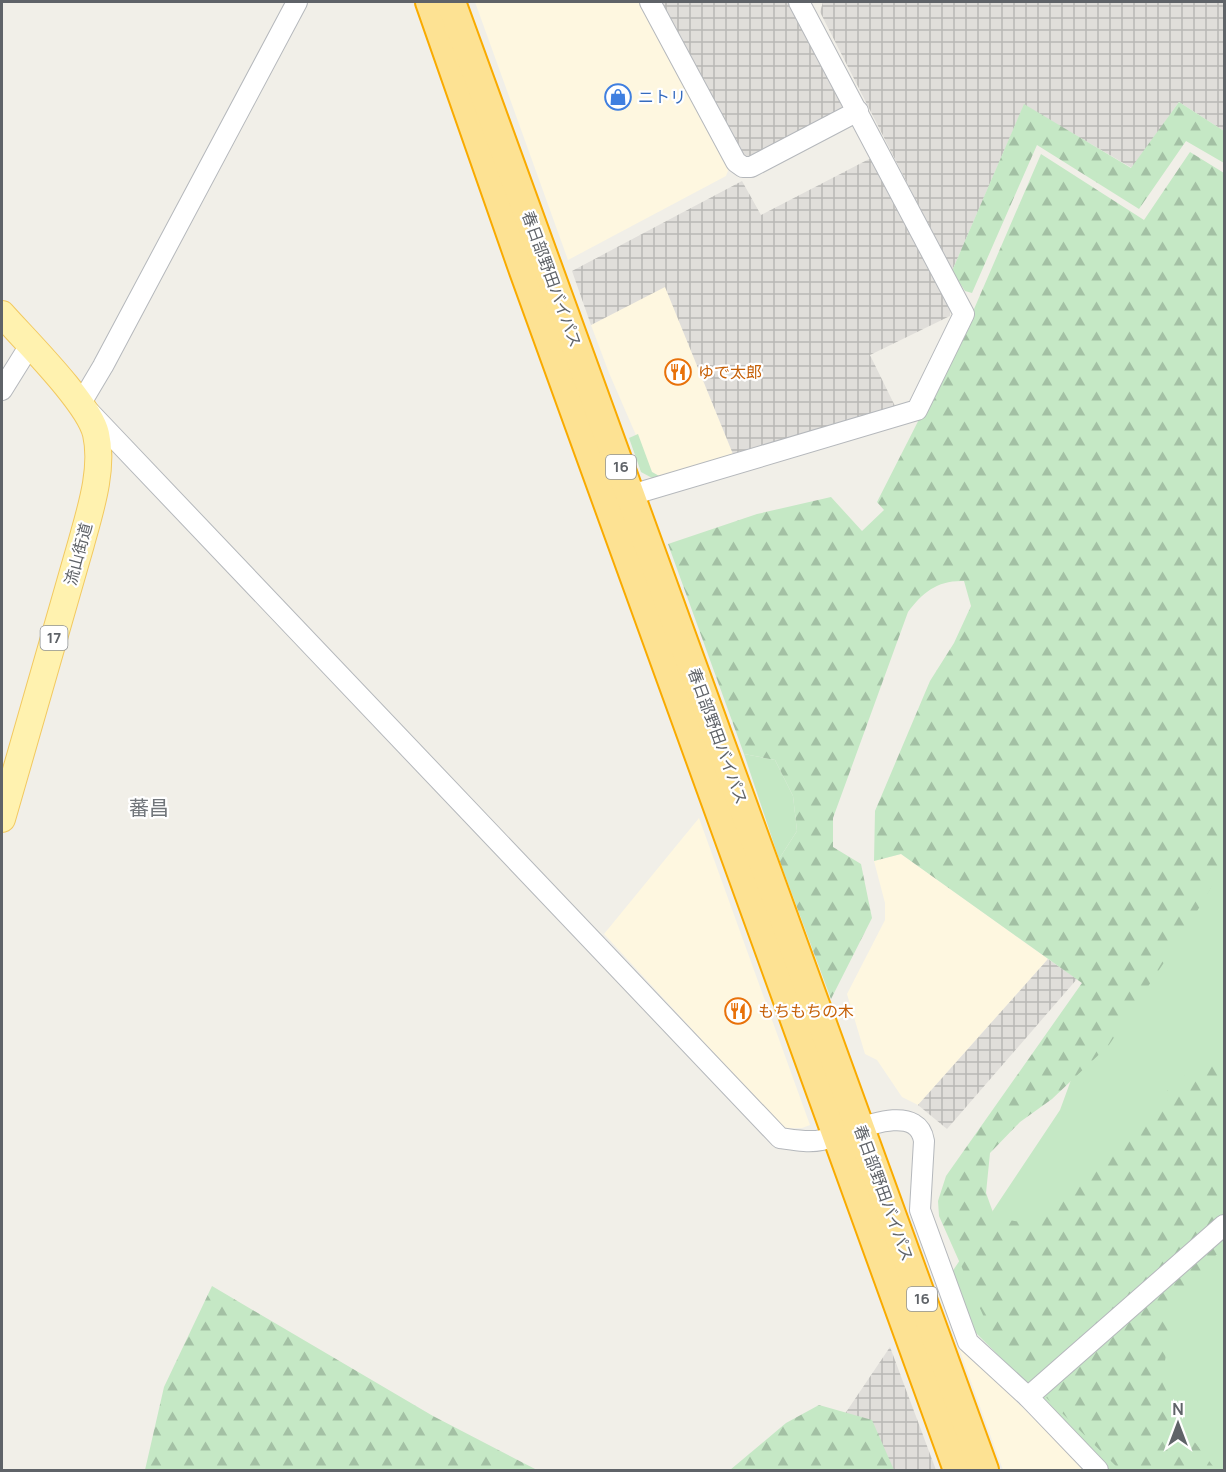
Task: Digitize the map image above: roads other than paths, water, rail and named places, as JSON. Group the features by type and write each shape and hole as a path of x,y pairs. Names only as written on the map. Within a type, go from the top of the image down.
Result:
{"highway":[{"name":"春日部野田バイパス","path":"430,2 524,271 849,1132 984,1470"},
{"name":"春日部野田バイパス","path":"451,2 631,495 849,1132 958,1470"}],"main road":[{"name":"流山街道","path":"2,314 81,403 96,434 98,456 93,499 2,819"}],"street":[{"path":"297,2 103,366 81,403 780,1138 805,1142 849,1132 889,1119 916,1124 923,1131 920,1210 968,1342 1028,1397 1098,1470"},
{"path":"650,2 736,162 743,167 752,167 858,111"},
{"path":"631,495 916,410 964,314 799,2"},
{"path":"2,390 30,345"},
{"path":"1028,1397 1224,1225"}],"place":[{"name":"ニトリ","path":"618,97"},
{"name":"ゆで太郎","path":"678,372"},
{"name":"もちもちの木","path":"738,1011"}],"district":[{"name":"蕃昌","path":"149,808"}]}
